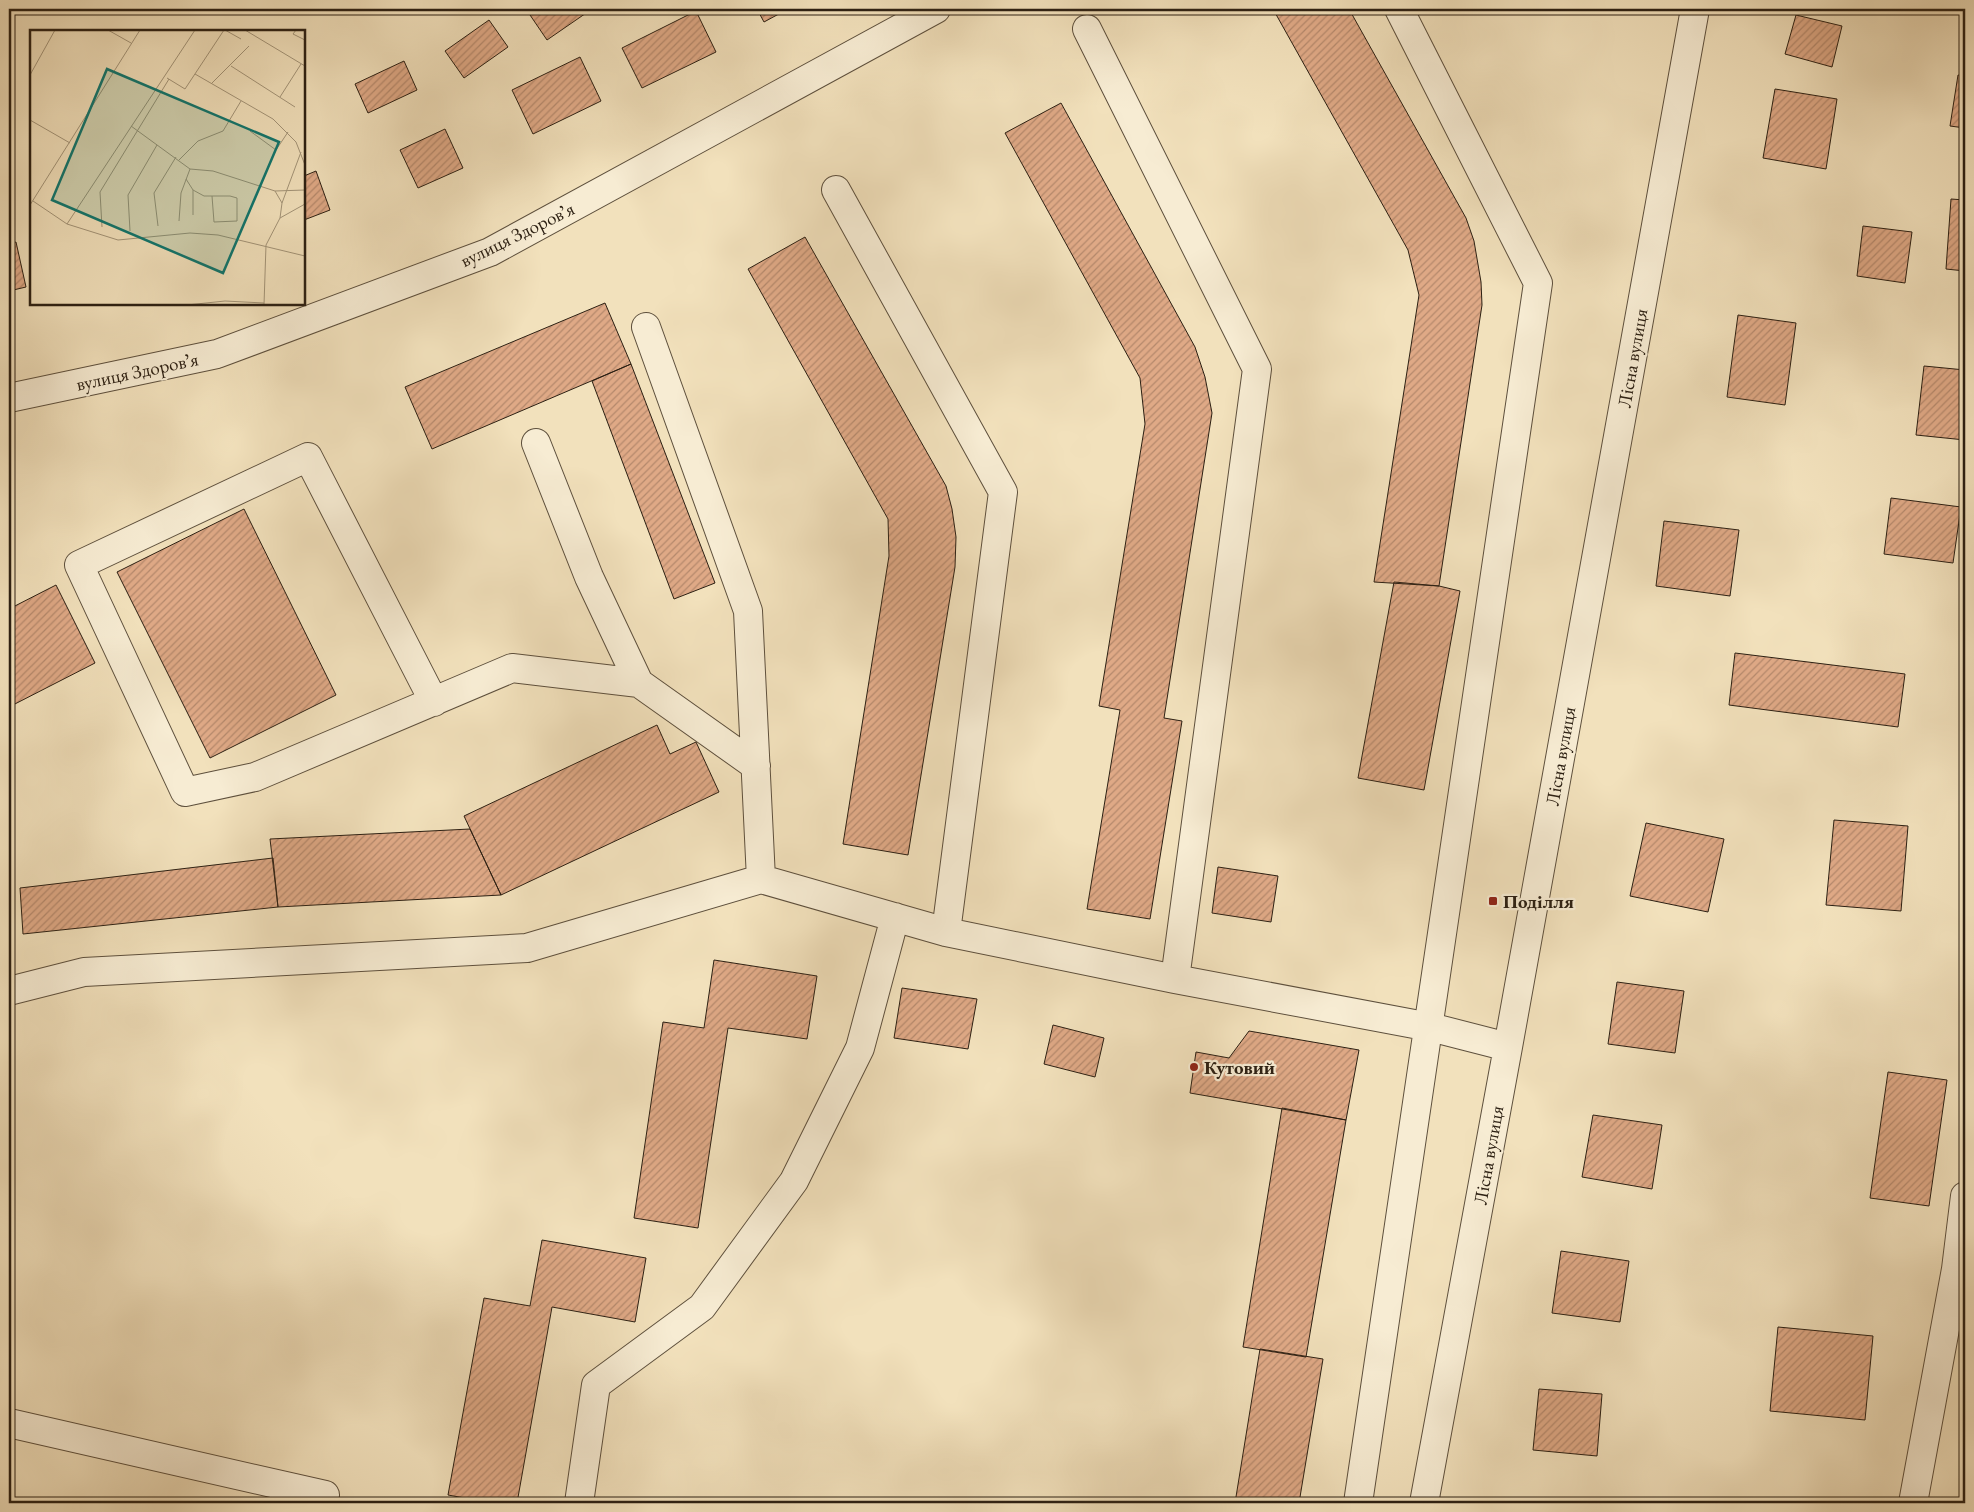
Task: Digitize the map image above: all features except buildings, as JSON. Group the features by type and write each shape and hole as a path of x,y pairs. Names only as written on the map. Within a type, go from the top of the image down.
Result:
{"street":[{"name":"вулиця Здоровʼя","path":"9,398 217,354 490,252 936,9"},
{"path":"1358,1503 1430,1027 1538,283 1399,9"},
{"name":"Лісна вулиця","path":"1424,1503 1695,9"},
{"path":"1088,29 1257,369 1175,979"},
{"path":"836,190 1003,492 946,932"},
{"path":"646,327 748,611 761,879"},
{"path":"536,443 589,577 639,683"},
{"path":"434,702 308,457 79,565 185,792 255,777 434,702 512,668 639,683 756,766"},
{"path":"9,991 84,972 528,948 761,879 946,932 1175,979 1430,1027 1508,1047"},
{"path":"579,1503 596,1385 702,1307 794,1181 860,1048 895,917"},
{"path":"1913,1503 1956,1270 1965,1196"},
{"path":"9,1423 325,1495"}],"place":[{"name":"Поділля","path":"1493,901"},
{"name":"Кутовий","path":"1194,1067"}]}
